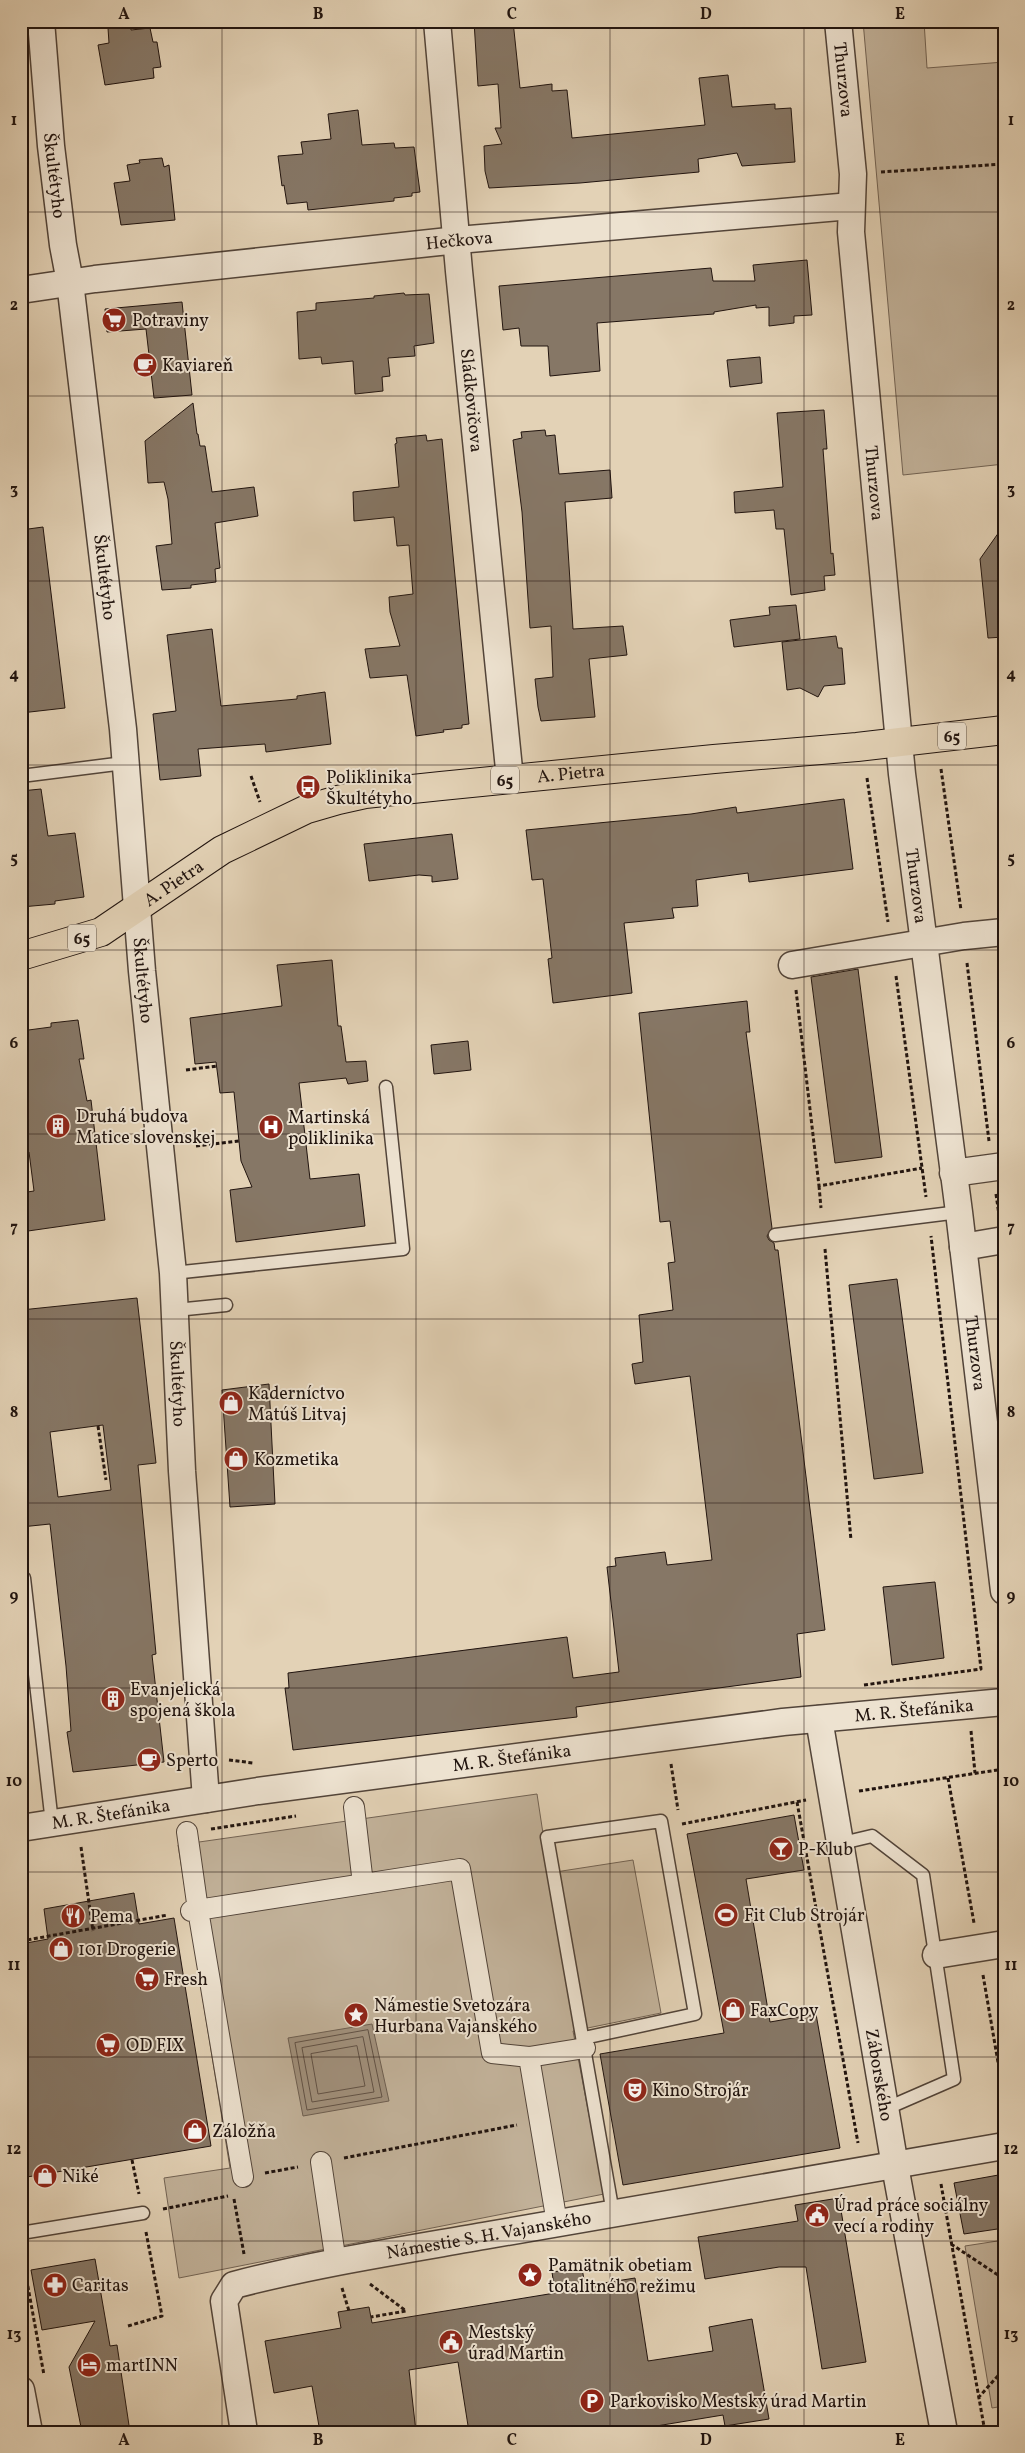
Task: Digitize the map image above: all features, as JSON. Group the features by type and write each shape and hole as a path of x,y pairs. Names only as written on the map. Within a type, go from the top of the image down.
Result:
{"main road":[{"name":"A. Pietra","path":"138,908 222,850 307,809 365,794 900,742 1004,730"},
{"name":"65","path":"21,956 102,932 138,908"}],"street":[{"name":"Sládkovičova","path":"437,21 510,779"},
{"name":"Thurzova","path":"838,21 854,174 850,232 900,742 923,944 953,1173 998,1489 1004,1592"},
{"name":"Škultétyho","path":"40,29 62,245 70,282 114,656 173,1273 182,1471 206,1799"},
{"name":"Hečkova","path":"21,290 70,282 458,240 851,206"},
{"name":"Thurzova","path":"792,965 964,936 1004,932"},
{"path":"953,1173 998,1167"},
{"path":"963,1247 1003,1240"},
{"name":"M. R. Štefánika","path":"21,1828 206,1799 773,1723 1004,1702"},
{"name":"Záborského","path":"819,1719 838,1844 885,2109 882,2168 944,2432"},
{"path":"354,1807 363,1884"},
{"path":"187,1832 194,1910 243,2177"},
{"path":"194,1910 460,1869 492,2053 529,2056 584,2043"},
{"path":"936,1955 1004,1944"},
{"path":"529,2056 557,2223"},
{"name":"Námestie S. H. Vajanského","path":"244,2432 224,2300 234,2285 336,2263 557,2223 1004,2146"},
{"path":"321,2162 336,2263"},
{"path":"29,2432 33,2386"}],"lane":[{"path":"21,776 124,763"},
{"path":"173,1273 403,1249 386,1087"},
{"path":"775,1235 959,1212"},
{"path":"176,1310 226,1305"},
{"path":"21,1576 24,1578 52,1823"},
{"path":"584,2043 695,2014 661,1821 547,1837 613,2213"},
{"path":"838,1844 872,1836 923,1875 954,2078 885,2109"},
{"path":"21,2234 143,2213"}],"path":[{"path":"872,173 1004,164"},
{"path":"941,769 998,1167 1003,1240"},
{"path":"252,776 260,803"},
{"path":"792,965 820,1186 852,1540"},
{"path":"186,1070 217,1066"},
{"path":"196,1146 239,1141"},
{"path":"820,1186 922,1168"},
{"path":"98,1426 106,1480"},
{"path":"964,1672 981,1668"},
{"path":"961,1735 979,1733"},
{"path":"662,1765 681,1762"},
{"path":"671,1764 680,1825 831,1796 1004,1769"},
{"path":"797,1802 859,2149 882,2168"},
{"path":"187,1832 299,1815"},
{"path":"72,1848 91,1845"},
{"path":"81,1847 93,1930"},
{"path":"21,1941 93,1930 194,1910"},
{"path":"243,2177 540,2121"},
{"path":"128,2326 162,2316 132,2160"},
{"path":"940,2183 985,2432"},
{"path":"143,2213 233,2195 249,2281"},
{"path":"950,2244 1004,2279"},
{"path":"21,2251 33,2386"},
{"path":"367,2282 406,2311 371,2318"},
{"path":"343,2293 349,2310"},
{"path":"978,2398 1004,2369"}],"shaded area":[{"path":"863,21 924,21 927,68 1004,62 1004,464 903,475"},
{"path":"537,1794 549,1873 633,1860 661,2013 573,2031 604,2194 179,2278 164,2178 230,2168 178,1845"},
{"path":"1004,2240 1004,2406 992,2408 965,2246"}],"water":[{"path":"372,2024 389,2101 303,2116 288,2038"}],"building":[{"path":"474,21 513,21 520,88 552,84 552,91 567,90 572,138 705,125 699,78 728,75 732,107 775,104 775,109 791,108 795,162 742,166 737,153 698,159 699,172 580,183 489,188 485,171 484,146 502,144 495,128 501,128 498,84 478,86"},
{"path":"131,25 131,30 150,28 153,42 157,42 161,67 153,68 154,78 105,85 98,45 109,43 108,28"},
{"path":"358,110 362,145 394,143 395,148 414,147 420,192 412,193 412,196 394,198 394,201 308,210 307,202 287,204 284,185 282,186 278,156 303,154 301,142 331,139 328,114"},
{"path":"162,158 164,167 169,165 175,220 121,225 114,183 130,181 127,165 140,163 139,160"},
{"path":"807,260 812,315 794,316 794,323 769,326 769,307 756,308 756,305 714,312 714,314 597,323 600,371 550,376 548,346 521,346 519,328 503,330 499,286 711,268 713,281 755,281 753,265"},
{"path":"404,293 405,295 429,294 434,343 414,346 415,356 388,358 390,376 382,377 383,391 355,394 353,361 322,364 321,357 299,359 297,312 316,310 316,303 374,298 374,296"},
{"path":"182,302 192,395 154,398 146,329 107,332 105,309"},
{"path":"760,357 762,383 730,387 727,360"},
{"path":"193,403 200,446 205,446 212,492 254,487 258,516 215,523 220,568 215,569 216,582 191,585 191,588 162,590 156,546 172,544 168,499 164,482 148,483 145,441"},
{"path":"824,410 827,449 823,449 831,554 833,553 835,575 824,576 825,590 791,595 784,529 776,529 774,510 735,513 734,492 783,487 777,413"},
{"path":"545,430 546,436 555,435 559,474 610,470 612,498 565,502 573,629 623,626 627,655 589,659 595,717 541,721 538,707 535,679 553,677 551,626 530,628 522,512 513,440 522,438 521,432"},
{"path":"426,435 427,441 442,439 469,724 462,725 462,728 416,736 407,675 370,678 365,649 400,646 390,612 389,597 413,594 409,545 397,546 394,517 354,521 353,492 399,487 396,438"},
{"path":"1004,525 1004,637 988,638 980,559"},
{"path":"43,527 65,708 21,713 21,530"},
{"path":"796,605 800,639 734,647 730,620 770,615 769,607"},
{"path":"212,629 221,706 297,699 297,696 325,692 331,744 266,752 265,744 198,749 201,776 160,780 153,714 176,711 167,635"},
{"path":"836,636 838,648 842,648 845,684 824,686 818,697 800,688 787,690 782,642"},
{"path":"41,789 48,836 75,833 84,897 55,901 55,904 21,907 21,791"},
{"path":"844,799 853,869 749,882 748,873 696,880 698,906 672,908 674,918 624,923 632,993 553,1003 548,959 552,958 543,879 532,880 526,830 691,814 736,807 737,813"},
{"path":"452,834 458,879 432,882 432,876 419,875 369,881 364,844"},
{"name":"Martinská poliklinika","path":"332,960 338,1026 341,1026 346,1062 366,1061 368,1081 348,1084 346,1078 299,1083 310,1179 359,1174 365,1226 236,1242 230,1190 252,1187 241,1161 234,1092 220,1093 216,1062 195,1064 190,1018 282,1006 277,965"},
{"path":"858,969 882,1157 835,1163 811,977"},
{"path":"747,1001 750,1032 746,1032 772,1228 767,1236 774,1243 775,1250 778,1250 825,1630 797,1634 801,1677 576,1707 577,1717 293,1750 285,1688 289,1688 288,1673 567,1637 573,1678 619,1672 607,1567 616,1566 615,1558 665,1552 667,1565 712,1560 690,1376 635,1384 632,1364 643,1362 639,1315 673,1310 668,1263 675,1262 670,1221 660,1222 639,1013"},
{"name":"Druhá budova Matice slovenskej","path":"78,1020 84,1059 79,1059 87,1101 91,1100 105,1220 21,1232 21,1193 34,1191 29,1152 21,1152 21,1031 51,1027 51,1023"},
{"path":"468,1041 471,1070 434,1074 431,1045"},
{"path":"897,1279 923,1473 874,1479 849,1285"},
{"path":"137,1298 156,1463 138,1465 156,1654 152,1655 164,1762 73,1772 67,1732 71,1731 66,1666 50,1524 21,1527 21,1310","holes":["103,1425 111,1490 58,1497 50,1432"]},
{"path":"269,1384 275,1504 230,1507 222,1390"},
{"path":"935,1582 944,1658 892,1665 883,1587"},
{"path":"794,1815 804,1870 746,1879 770,2022 816,2014 840,2148 623,2185 600,2054 724,2033 687,1834"},
{"name":"OD FIX","path":"134,1893 139,1924 174,1918 211,2146 21,2178 21,1944 48,1939 44,1909"},
{"path":"1004,2174 1004,2228 964,2234 954,2183"},
{"path":"839,2198 866,2362 822,2369 806,2267 779,2267 705,2279 698,2237 798,2221 795,2205"},
{"path":"95,2259 110,2346 117,2345 130,2432 82,2432 69,2367 95,2321 42,2330 31,2270"},
{"path":"582,2268 585,2286 635,2278 648,2361 713,2351 709,2327 752,2319 769,2419 725,2426 723,2415 620,2432 469,2432 458,2362 409,2370 416,2432 320,2432 312,2386 274,2393 265,2341 341,2328 338,2312 369,2307 372,2323 555,2293 552,2272"}],"place":[{"name":"Potraviny","path":"114,320"},
{"name":"Kaviareň","path":"145,365"},
{"name":"Poliklinika Škultétyho","path":"308,787"},
{"name":"Druhá budova Matice slovenskej","path":"58,1126"},
{"name":"Martinská poliklinika","path":"271,1127"},
{"name":"Kaderníctvo Matúš Litvaj","path":"231,1403"},
{"name":"Kozmetika","path":"236,1459"},
{"name":"Evanjelická spojená škola","path":"113,1699"},
{"name":"Sperto","path":"149,1760"},
{"name":"P-Klub","path":"781,1849"},
{"name":"Fit Club Strojár","path":"726,1915"},
{"name":"Pema","path":"73,1916"},
{"name":"101 Drogerie","path":"61,1949"},
{"name":"Fresh","path":"147,1979"},
{"name":"FaxCopy","path":"733,2010"},
{"name":"Námestie Svetozára Hurbana Vajanského","path":"356,2015"},
{"name":"OD FIX","path":"108,2045"},
{"name":"Kino Strojár","path":"635,2090"},
{"name":"Záložňa","path":"195,2131"},
{"name":"Niké","path":"45,2176"},
{"name":"Úrad práce sociálny vecí a rodiny","path":"817,2215"},
{"name":"Pamätnik obetiam totalitného režimu","path":"530,2275"},
{"name":"Caritas","path":"55,2285"},
{"name":"Mestský úrad Martin","path":"451,2342"},
{"name":"martINN","path":"89,2365"},
{"name":"Parkovisko Mestský úrad Martin","path":"592,2401"}]}
